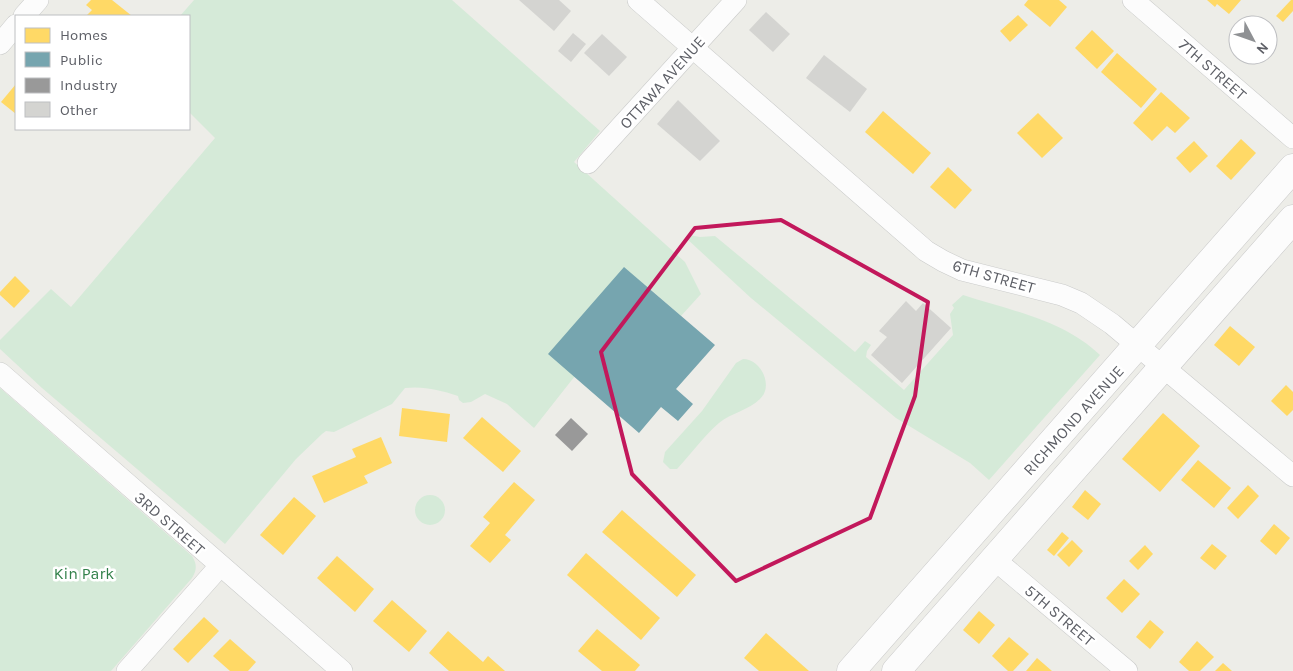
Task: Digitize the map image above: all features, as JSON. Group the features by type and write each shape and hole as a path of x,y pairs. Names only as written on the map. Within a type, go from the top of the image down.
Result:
{"main road":[{"name":"RICHMOND AVENUE","path":"851,671 1293,168"},
{"name":"RICHMOND AVENUE","path":"896,671 1293,219"}],"street":[{"path":"25,15 38,0"},
{"name":"6TH STREET","path":"638,0 926,251 962,270 1062,295 1082,303 1112,324 1293,476"},
{"name":"OTTAWA AVENUE","path":"588,163 736,0"},
{"name":"7TH STREET","path":"1134,0 1293,138"},
{"path":"0,44 15,26"},
{"name":"3RD STREET","path":"0,373 342,671"},
{"name":"5TH STREET","path":"994,559 1127,671"},
{"path":"126,671 220,566"}],"highlighted area":[{"path":"781,220 928,302 915,396 870,518 736,581 632,474 601,352 695,228"}],"green space":[{"path":"194,0 452,0 600,131 574,162 685,262 701,294 681,316 650,289 571,381 534,428 507,404 485,394 471,402 463,403 459,400 458,396 445,392 425,388 405,388 392,404 334,432 326,431 322,434 296,459 225,544 42,388 0,349 0,340 51,289 71,307 215,138 190,113 190,15 181,15"},
{"path":"689,235 700,237 715,236 855,352 865,341 871,345 866,357 904,390 953,335 950,314 954,308 952,305 963,295 1017,311 1053,325 1086,343 1100,355 989,480 970,463 896,418 751,298 686,238"},
{"path":"743,359 755,363 764,374 766,387 764,394 756,403 719,423 677,469 670,469 663,462 665,452 702,411 736,363"},
{"name":"Kin Park","path":"0,388 192,556 195,562 196,570 192,578 111,671 0,671"},
{"path":"430,495 441,499 445,510 441,521 430,525 419,521 415,510 419,499"}],"building: Homes":[{"path":"91,0 112,0 131,15 87,15 92,10 86,5"},
{"path":"1028,0 1059,0 1067,7 1050,27 1024,5"},
{"path":"1207,0 1241,0 1229,14 1217,4 1215,7"},
{"path":"1293,0 1293,11 1283,22 1277,15"},
{"path":"1018,15 1028,25 1010,42 1000,31"},
{"path":"1092,30 1114,51 1097,69 1075,48"},
{"path":"1117,53 1157,89 1141,108 1101,72"},
{"path":"15,85 15,113 1,102"},
{"path":"1161,92 1190,118 1175,133 1167,126 1152,141 1133,123"},
{"path":"883,111 931,153 913,174 865,132"},
{"path":"1038,113 1063,138 1042,158 1017,133"},
{"path":"1241,139 1256,153 1231,180 1216,166"},
{"path":"1194,141 1208,156 1190,173 1176,158"},
{"path":"948,167 972,190 955,209 930,187"},
{"path":"15,276 30,291 14,308 0,295 0,292"},
{"path":"1230,326 1255,347 1239,366 1214,345"},
{"path":"1286,385 1293,392 1293,410 1287,416 1271,401"},
{"path":"402,408 450,414 447,442 399,436"},
{"path":"1163,413 1200,446 1160,492 1122,459"},
{"path":"482,417 521,451 503,472 463,438"},
{"path":"381,437 392,463 364,476 368,483 324,503 312,476 356,457 352,449"},
{"path":"1198,460 1231,488 1214,508 1181,480"},
{"path":"514,482 535,500 505,535 511,540 490,563 470,546 490,523 483,517"},
{"path":"1248,485 1259,496 1238,519 1227,508"},
{"path":"1085,490 1101,504 1088,520 1072,507"},
{"path":"294,497 316,516 283,555 260,535"},
{"path":"622,510 696,575 677,597 602,532"},
{"path":"1274,524 1290,538 1276,555 1260,541"},
{"path":"1062,532 1069,538 1054,556 1047,550"},
{"path":"1072,540 1083,551 1069,567 1057,555"},
{"path":"1212,544 1227,556 1215,570 1200,558"},
{"path":"1145,545 1153,554 1138,570 1129,561"},
{"path":"586,553 660,618 641,640 567,575"},
{"path":"337,556 374,589 355,612 317,578"},
{"path":"1124,579 1140,594 1122,613 1106,598"},
{"path":"392,600 427,631 409,652 373,621"},
{"path":"979,611 995,625 979,644 963,630"},
{"path":"204,617 219,631 188,663 173,649"},
{"path":"1150,620 1164,632 1150,649 1136,637"},
{"path":"597,629 640,665 635,671 602,671 578,651"},
{"path":"448,631 483,662 488,656 505,671 449,671 429,653"},
{"path":"766,633 809,671 759,671 744,658"},
{"path":"1009,637 1029,654 1013,671 1008,671 992,656"},
{"path":"230,639 256,662 248,671 230,671 213,656"},
{"path":"1197,641 1214,657 1200,671 1189,671 1179,662"},
{"path":"1037,658 1052,671 1026,671"},
{"path":"1223,663 1232,671 1215,671"}],"building: Public":[{"path":"624,267 715,345 676,389 693,404 678,421 661,407 639,433 548,354"}],"building: Industry":[{"path":"571,418 588,434 572,451 555,435"}],"building: Other":[{"path":"519,0 559,0 571,11 554,31"},
{"path":"766,12 790,34 773,52 749,30"},
{"path":"573,33 586,44 571,62 558,51"},
{"path":"602,34 627,57 609,76 584,53"},
{"path":"824,55 867,89 850,112 806,78"},
{"path":"678,100 720,141 700,161 657,124"},
{"path":"906,301 916,311 923,303 951,328 902,383 871,355 887,337 879,331"}]}
